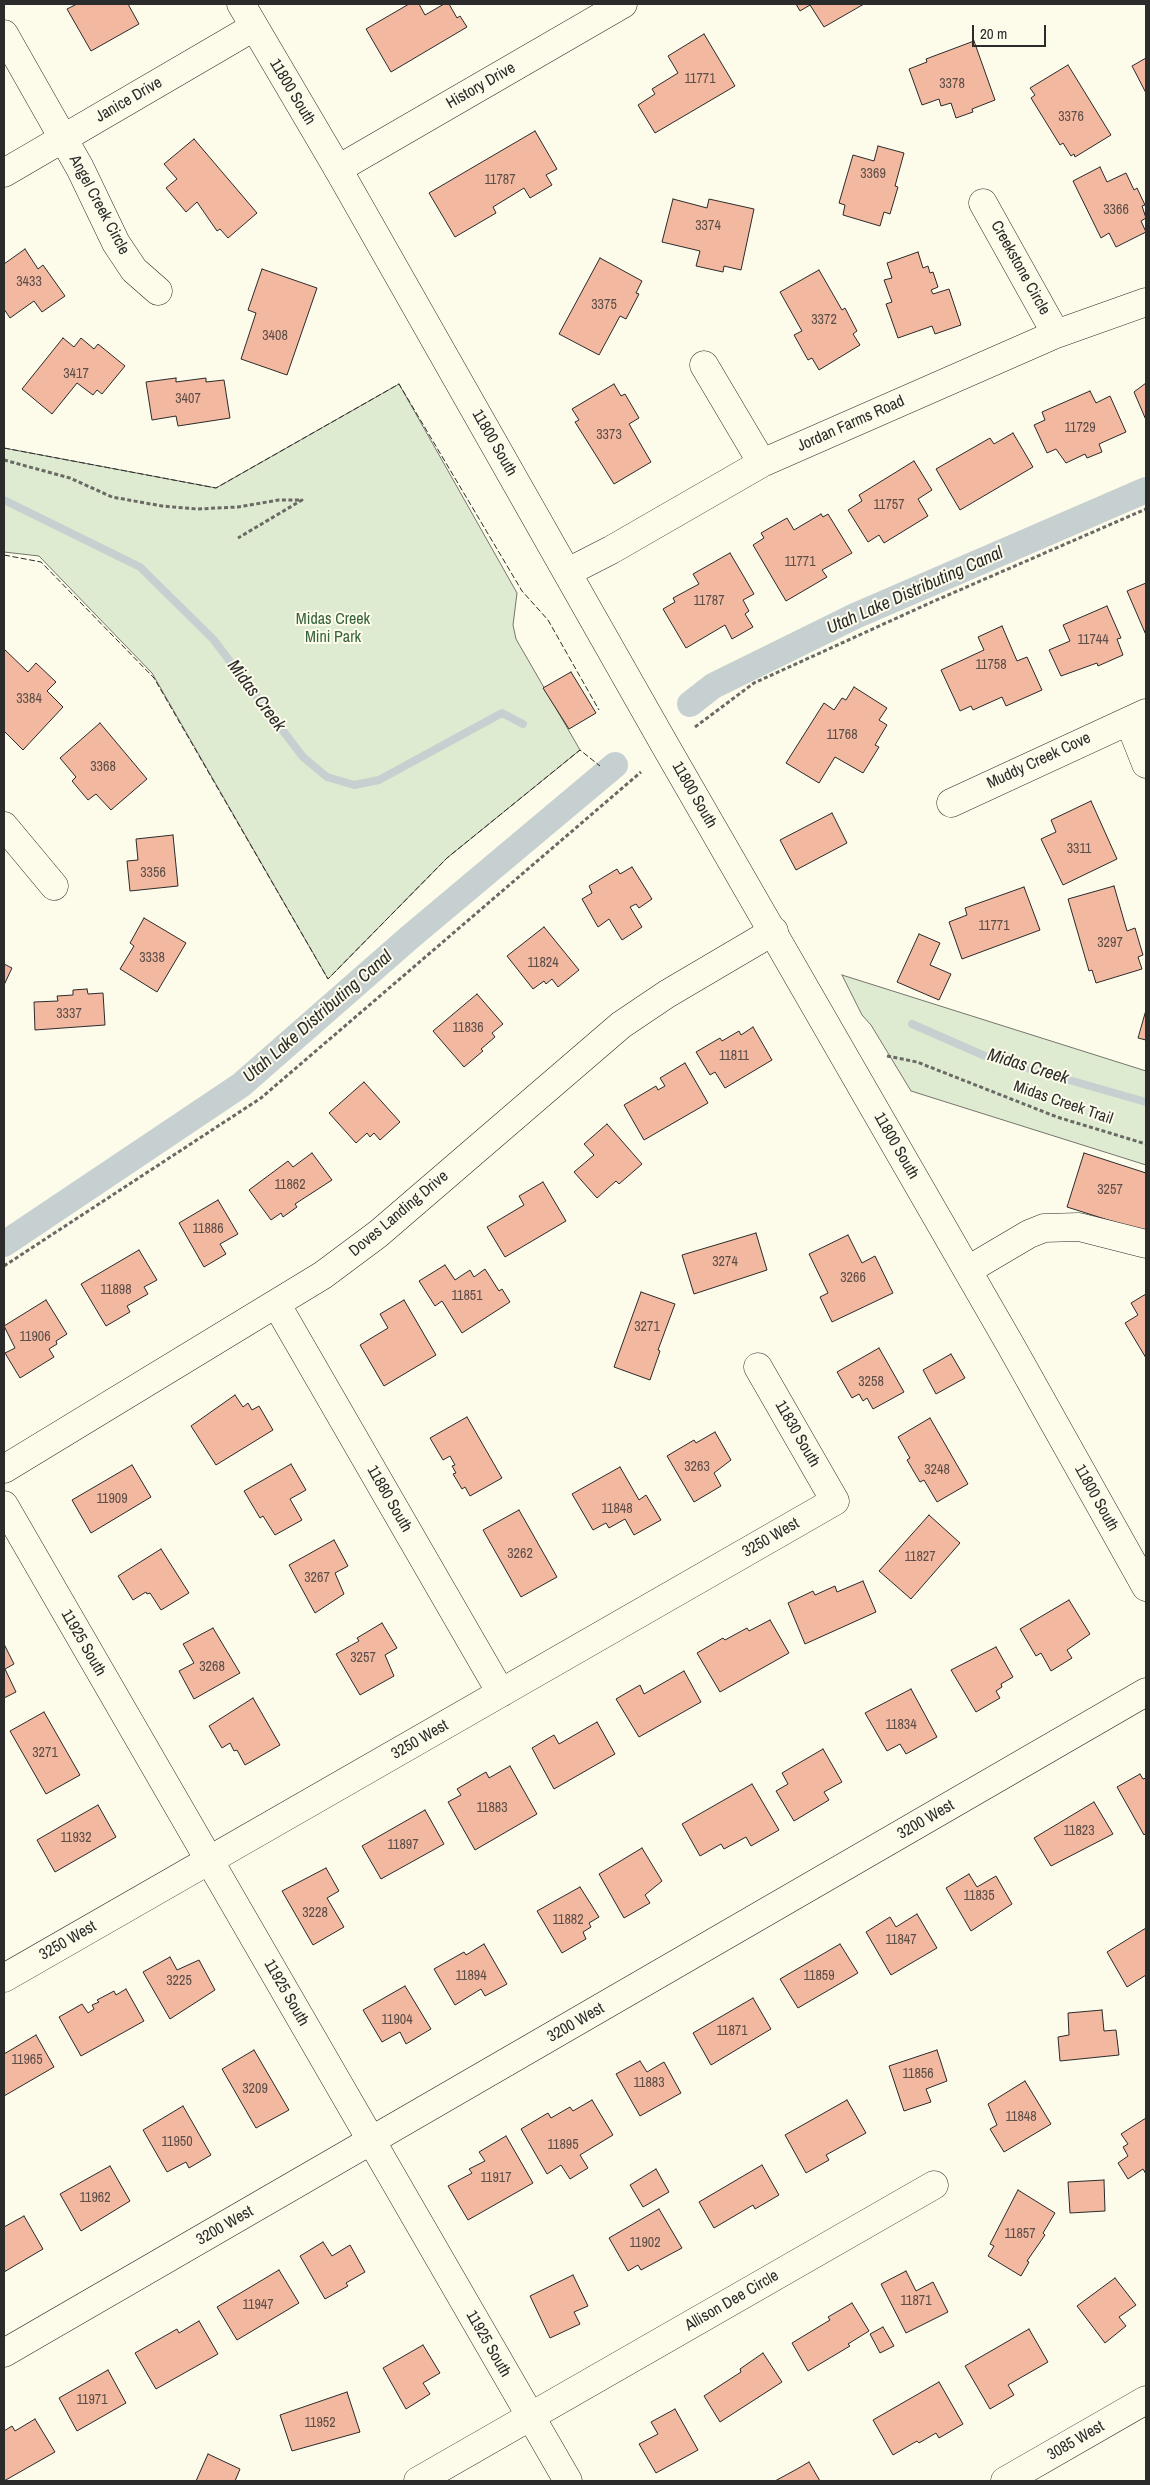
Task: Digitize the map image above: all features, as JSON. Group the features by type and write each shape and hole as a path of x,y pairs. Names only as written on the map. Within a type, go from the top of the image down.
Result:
{"street":[{"name":"11800 South","path":"241,4 338,169 668,750 968,1270 1146,1587"},
{"name":"History Drive","path":"338,169 623,4"},
{"name":"Janice Drive","path":"4,173 254,27"},
{"name":"Angel Creek Circle","path":"4,34 64,138 116,243 134,270 158,291"},
{"name":"Creekstone Circle","path":"984,203 1056,334"},
{"name":"Jordan Farms Road","path":"568,572 611,550 762,463 1056,334 1146,302"},
{"path":"704,366 762,463"},
{"path":"1137,717 1146,764"},
{"name":"Muddy Creek Cove","path":"951,802 1137,717"},
{"path":"4,826 54,886"},
{"name":"Doves Landing Drive","path":"4,1469 277,1304 351,1255 378,1234 621,1025 667,994 774,931"},
{"path":"968,1270 1029,1234 1044,1228 1079,1227 1146,1244"},
{"name":"11880 South","path":"277,1304 501,1693"},
{"name":"11830 South","path":"758,1367 835,1501"},
{"name":"3250 West","path":"4,1978 835,1501"},
{"name":"11925 South","path":"4,1505 568,2481"},
{"name":"3200 West","path":"4,2353 372,2142 1146,1692"},
{"name":"Allison Dee Circle","path":"418,2481 934,2185"},
{"name":"3085 West","path":"1005,2481 1146,2400"}],"path":[{"path":"4,460 70,478 112,497 162,506 197,509 230,508 279,500 302,500 238,538"},
{"path":"695,727 754,682 1146,509"},
{"path":"4,1266 261,1098 641,772"},
{"name":"Midas Creek Trail","path":"887,1056 917,1062 1057,1117 1146,1144"}],"green space":[{"name":"Midas Creek Mini Park","path":"399,384 517,593 513,625 516,639 580,750 447,858 328,979 152,673 39,556 4,552 4,448 216,488"},
{"path":"842,975 1146,1071 1146,1165 911,1091 871,1025 862,1015"}],"building":[{"path":"77,4 128,4 139,24 91,51 67,9"},
{"path":"409,4 419,4 425,15 444,4 449,4 457,18 460,16 467,27 391,72 366,29"},
{"path":"796,4 864,4 824,27 810,5 800,11"},
{"path":"704,34 735,86 655,133 638,105 655,94 652,89 678,73 668,56"},
{"path":"974,41 995,100 972,109 973,112 956,118 951,103 941,106 939,99 922,105 909,69 927,62 926,59"},
{"path":"1146,58 1146,93 1132,66"},
{"path":"1068,65 1111,135 1075,157 1074,154 1071,156 1063,143 1060,145 1031,98 1035,95 1030,88"},
{"path":"535,131 557,169 546,175 552,185 530,198 524,188 493,207 496,213 455,237 429,193"},
{"path":"194,139 257,213 228,238 220,229 217,231 197,202 186,212 166,188 177,179 164,164"},
{"path":"878,146 904,153 895,186 898,187 890,214 884,212 880,226 843,215 845,205 839,203 853,155 874,161"},
{"path":"1100,167 1107,182 1126,173 1134,190 1137,188 1145,205 1142,206 1146,218 1141,221 1146,232 1116,247 1109,233 1101,238 1073,181"},
{"path":"673,199 707,208 709,199 754,209 741,270 724,266 723,272 696,266 700,251 662,242"},
{"path":"25,249 38,269 43,265 65,296 42,312 34,301 10,318 4,309 4,264"},
{"path":"918,252 923,268 928,266 930,273 933,272 938,287 931,290 933,294 949,289 961,325 935,334 932,326 898,338 886,304 892,302 884,280 892,278 887,263"},
{"path":"600,258 642,281 636,293 639,294 626,319 620,316 599,355 559,334"},
{"path":"262,269 317,288 287,375 241,359 256,313 248,310"},
{"path":"819,270 842,310 845,308 857,331 853,334 860,345 819,370 812,358 808,360 794,335 802,331 780,292"},
{"path":"63,338 74,347 81,338 94,349 98,344 125,366 102,394 97,390 93,395 77,383 52,414 22,389"},
{"path":"176,378 176,382 206,378 206,382 224,380 230,418 178,426 176,416 152,420 146,382"},
{"path":"1146,383 1146,420 1134,392"},
{"path":"614,384 621,396 625,394 639,418 629,424 651,462 614,484 575,422 579,420 572,409"},
{"path":"1090,391 1096,403 1110,396 1126,432 1099,444 1102,452 1087,458 1085,454 1066,463 1056,449 1047,453 1034,425 1045,420 1042,412"},
{"path":"1013,433 1033,467 960,510 936,469 990,438 994,444"},
{"path":"914,461 932,490 918,499 928,516 884,543 879,535 868,542 848,510 862,501 859,495"},
{"path":"821,514 823,517 828,514 852,553 822,570 827,577 786,601 753,545 764,538 761,533 787,518 794,530"},
{"path":"730,553 754,594 743,600 749,611 745,614 753,627 732,639 725,625 686,648 663,609 675,602 673,598 699,584 693,574"},
{"path":"1146,583 1146,635 1127,591"},
{"path":"1107,606 1121,638 1117,639 1123,655 1098,666 1097,663 1061,676 1049,650 1070,641 1063,625"},
{"path":"1002,626 1017,661 1027,657 1042,690 1006,706 1002,697 973,710 971,706 960,711 941,670 984,650 978,637"},
{"path":"4,649 28,672 36,663 56,682 47,691 63,707 23,750 4,731"},
{"path":"571,672 596,713 569,729 543,688"},
{"path":"854,687 887,708 879,720 887,725 875,745 879,747 863,773 835,757 819,783 786,763 824,703 834,710 842,698 846,700"},
{"path":"100,723 147,779 111,810 96,794 88,800 72,781 76,777 60,758"},
{"path":"1091,801 1117,859 1063,885 1041,839 1056,832 1051,820"},
{"path":"832,813 847,843 796,870 780,840"},
{"path":"173,835 178,886 130,891 127,861 138,860 136,839"},
{"path":"632,867 652,899 639,908 636,904 630,907 642,927 622,940 609,919 598,927 582,899 592,893 589,886 617,869 620,874"},
{"path":"1114,886 1127,931 1135,928 1143,955 1138,957 1142,969 1096,983 1092,970 1089,971 1068,899"},
{"path":"1024,887 1040,930 962,959 949,922 967,915 965,908"},
{"path":"144,918 186,943 157,992 120,969 134,946 130,943"},
{"path":"544,927 579,970 558,987 552,979 546,984 544,981 533,989 507,956"},
{"path":"919,934 940,943 930,965 951,974 939,1000 897,982"},
{"path":"4,964 12,968 4,985"},
{"path":"87,989 88,994 103,993 105,1025 35,1030 34,1002 58,1001 57,996 73,995 73,990"},
{"path":"477,994 503,1024 492,1033 495,1037 481,1049 483,1051 464,1067 433,1031"},
{"path":"1146,1010 1146,1040 1138,1038"},
{"path":"753,1027 772,1060 725,1088 715,1072 710,1075 696,1052 720,1038 722,1041 739,1031 741,1035"},
{"path":"685,1063 708,1103 644,1140 624,1105 656,1086 658,1090 665,1086 660,1078"},
{"path":"364,1082 400,1122 380,1140 374,1133 370,1137 367,1133 356,1143 329,1113"},
{"path":"607,1124 642,1164 619,1184 616,1181 597,1198 574,1172 594,1155 584,1144"},
{"path":"312,1153 332,1180 295,1204 297,1207 283,1217 281,1213 271,1220 249,1190 288,1161 293,1167"},
{"path":"1084,1153 1146,1173 1146,1232 1067,1207"},
{"path":"543,1182 566,1221 505,1257 487,1227 524,1205 519,1196"},
{"path":"218,1200 238,1234 220,1244 226,1254 204,1267 179,1223"},
{"path":"756,1233 767,1270 694,1294 682,1255"},
{"path":"848,1235 862,1263 875,1256 893,1293 832,1322 820,1297 828,1293 809,1254"},
{"path":"139,1250 157,1280 144,1287 148,1294 127,1306 130,1312 106,1326 81,1284"},
{"path":"445,1265 455,1280 470,1270 474,1277 485,1269 499,1291 502,1289 510,1302 462,1333 442,1301 435,1306 419,1281"},
{"path":"641,1292 675,1304 658,1350 660,1351 650,1380 614,1367"},
{"path":"1146,1294 1146,1358 1125,1323 1138,1315 1131,1303"},
{"path":"46,1300 67,1334 56,1341 57,1344 49,1349 54,1357 20,1378 5,1353 15,1348 4,1326"},
{"path":"404,1300 436,1355 384,1386 360,1345 388,1328 380,1314"},
{"path":"879,1348 904,1392 873,1409 867,1398 863,1401 859,1394 852,1398 837,1372"},
{"path":"951,1354 965,1378 936,1394 923,1370"},
{"path":"235,1395 243,1407 248,1403 252,1410 259,1406 273,1430 216,1465 191,1426"},
{"path":"467,1417 502,1478 470,1496 465,1487 462,1489 453,1474 456,1473 452,1466 455,1465 450,1456 443,1460 430,1438"},
{"path":"930,1418 968,1484 937,1502 924,1480 920,1482 907,1460 910,1458 898,1437"},
{"path":"715,1432 731,1460 714,1473 721,1486 694,1502 667,1456 694,1440 696,1443"},
{"path":"291,1464 306,1490 290,1499 302,1520 275,1535 263,1516 260,1518 244,1491"},
{"path":"132,1465 151,1497 91,1533 72,1500"},
{"path":"620,1467 639,1500 646,1495 661,1520 634,1535 625,1519 609,1528 606,1523 593,1530 572,1494"},
{"path":"519,1510 557,1577 521,1597 483,1530"},
{"path":"929,1515 960,1543 911,1599 879,1571"},
{"path":"334,1540 348,1566 335,1573 344,1594 315,1613 289,1565"},
{"path":"161,1549 189,1593 161,1610 150,1593 147,1594 146,1592 133,1600 118,1576"},
{"path":"863,1581 876,1612 805,1644 788,1603 813,1591 815,1595 835,1586 837,1592"},
{"path":"1069,1600 1090,1634 1067,1650 1072,1658 1051,1671 1041,1653 1036,1656 1020,1629"},
{"path":"770,1620 789,1653 720,1692 697,1653 723,1638 725,1640 747,1628 749,1631"},
{"path":"382,1623 397,1648 385,1655 394,1676 360,1695 336,1654 359,1641 357,1638"},
{"path":"213,1628 240,1673 194,1699 179,1671 194,1663 183,1644"},
{"path":"4,1644 14,1664 5,1669 16,1692 4,1698"},
{"path":"996,1647 1013,1677 1001,1684 1002,1687 996,1691 1000,1698 976,1712 951,1670"},
{"path":"684,1671 701,1702 639,1737 616,1699 640,1685 644,1694"},
{"path":"911,1689 937,1737 906,1754 900,1744 887,1751 865,1713"},
{"path":"253,1698 280,1745 245,1765 237,1750 234,1751 230,1743 222,1748 209,1726"},
{"path":"44,1712 80,1775 46,1794 10,1731"},
{"path":"597,1722 615,1754 554,1789 532,1748 554,1735 559,1744"},
{"path":"823,1749 842,1782 824,1792 829,1800 794,1821 776,1791 788,1784 782,1773"},
{"path":"510,1766 537,1814 475,1850 448,1802 461,1795 457,1789 486,1772 489,1778"},
{"path":"1140,1774 1143,1779 1146,1778 1146,1833 1144,1835 1117,1787"},
{"path":"752,1784 779,1830 751,1846 746,1837 724,1849 721,1844 700,1856 682,1824"},
{"path":"1094,1802 1113,1834 1051,1866 1034,1838"},
{"path":"98,1805 116,1837 55,1872 37,1840"},
{"path":"425,1810 444,1844 381,1879 362,1846"},
{"path":"642,1848 662,1881 645,1895 650,1903 624,1918 599,1874"},
{"path":"326,1868 339,1891 327,1898 344,1927 313,1945 282,1891"},
{"path":"969,1874 977,1887 996,1876 1012,1904 971,1931 946,1888"},
{"path":"580,1887 599,1917 589,1923 591,1927 583,1932 586,1939 562,1953 537,1911"},
{"path":"917,1914 937,1948 891,1975 866,1932 890,1917 896,1927"},
{"path":"1146,1928 1146,1975 1127,1987 1107,1952"},
{"path":"484,1944 507,1984 485,1996 481,1989 455,2005 434,1969 464,1952 466,1955"},
{"path":"840,1944 858,1973 798,2008 780,1979"},
{"path":"170,1957 177,1970 199,1960 215,1990 170,2019 143,1972"},
{"path":"405,1986 431,2029 406,2044 400,2032 382,2042 363,2010"},
{"path":"126,1989 144,2021 81,2056 59,2017 82,2004 88,2013 94,2009 92,2005 99,2002 97,2000 114,1991 116,1995"},
{"path":"753,1998 771,2029 711,2065 693,2033"},
{"path":"1102,2010 1104,2031 1116,2030 1119,2055 1060,2061 1058,2037 1069,2035 1068,2013"},
{"path":"36,2035 54,2067 4,2096 4,2054"},
{"path":"254,2050 289,2110 256,2128 222,2069"},
{"path":"937,2050 947,2081 926,2089 931,2102 904,2111 889,2066"},
{"path":"640,2061 647,2072 664,2062 681,2093 640,2116 616,2074"},
{"path":"1025,2081 1051,2124 1004,2152 990,2129 997,2125 988,2104"},
{"path":"592,2100 613,2135 580,2155 588,2168 570,2179 561,2165 547,2174 521,2129 548,2113 551,2118 570,2107 573,2111"},
{"path":"847,2100 866,2133 826,2155 829,2160 806,2173 785,2135"},
{"path":"183,2106 211,2155 189,2168 186,2162 167,2172 143,2130"},
{"path":"1146,2118 1146,2174 1143,2169 1128,2179 1118,2163 1128,2156 1123,2147 1128,2144 1121,2134"},
{"path":"506,2136 533,2183 468,2220 448,2186 472,2173 469,2169 485,2161 479,2152"},
{"path":"762,2165 779,2195 755,2209 753,2205 714,2228 699,2202"},
{"path":"110,2166 130,2201 81,2231 60,2194"},
{"path":"656,2169 669,2192 643,2207 630,2185"},
{"path":"1104,2180 1105,2211 1070,2213 1068,2182"},
{"path":"1018,2190 1055,2213 1043,2233 1045,2235 1027,2261 1029,2262 1021,2276 988,2256 994,2246 990,2244"},
{"path":"659,2209 682,2248 641,2270 638,2265 628,2271 609,2238"},
{"path":"24,2216 43,2249 4,2272 4,2227"},
{"path":"323,2242 332,2256 350,2245 365,2272 346,2283 348,2286 325,2299 300,2256"},
{"path":"279,2270 299,2303 237,2340 217,2307"},
{"path":"906,2271 916,2291 933,2282 948,2312 906,2333 881,2284"},
{"path":"573,2275 588,2306 574,2312 580,2324 550,2338 530,2296"},
{"path":"1115,2278 1136,2305 1119,2317 1126,2326 1105,2343 1077,2306"},
{"path":"852,2303 869,2331 848,2344 850,2346 808,2371 792,2343 830,2320 828,2317"},
{"path":"199,2321 218,2354 156,2389 135,2353 177,2329 179,2333"},
{"path":"883,2327 894,2346 880,2353 870,2334"},
{"path":"1029,2329 1048,2362 1008,2385 1014,2395 990,2409 965,2366"},
{"path":"423,2345 440,2373 423,2383 430,2394 406,2409 383,2368"},
{"path":"763,2353 782,2382 720,2422 704,2396 741,2372 740,2369"},
{"path":"108,2370 126,2403 77,2431 59,2398"},
{"path":"939,2382 963,2424 939,2438 936,2433 919,2443 917,2441 893,2455 873,2420"},
{"path":"347,2392 360,2432 292,2451 280,2415"},
{"path":"675,2409 698,2450 656,2473 639,2444 658,2434 651,2422"},
{"path":"35,2419 55,2452 4,2481 4,2431 12,2426 15,2431"},
{"path":"208,2454 240,2469 235,2481 196,2481"},
{"path":"809,2462 820,2481 775,2481 797,2469"}],"waterway":[{"name":"Utah Lake Distributing Canal","path":"690,704 713,686 855,616 1146,490"},
{"name":"Midas Creek","path":"4,500 140,567 213,639 303,757 327,777 354,785 379,780 502,713 523,724"},
{"name":"Utah Lake Distributing Canal","path":"4,1244 241,1085 410,937 615,765"},
{"name":"Midas Creek","path":"912,1024 985,1056 1146,1102"}],"fence":[{"path":"4,448 216,488 399,384 522,591 548,620 599,710"},
{"path":"4,555 41,562 154,678 328,979 447,858 580,750 600,766"}]}
